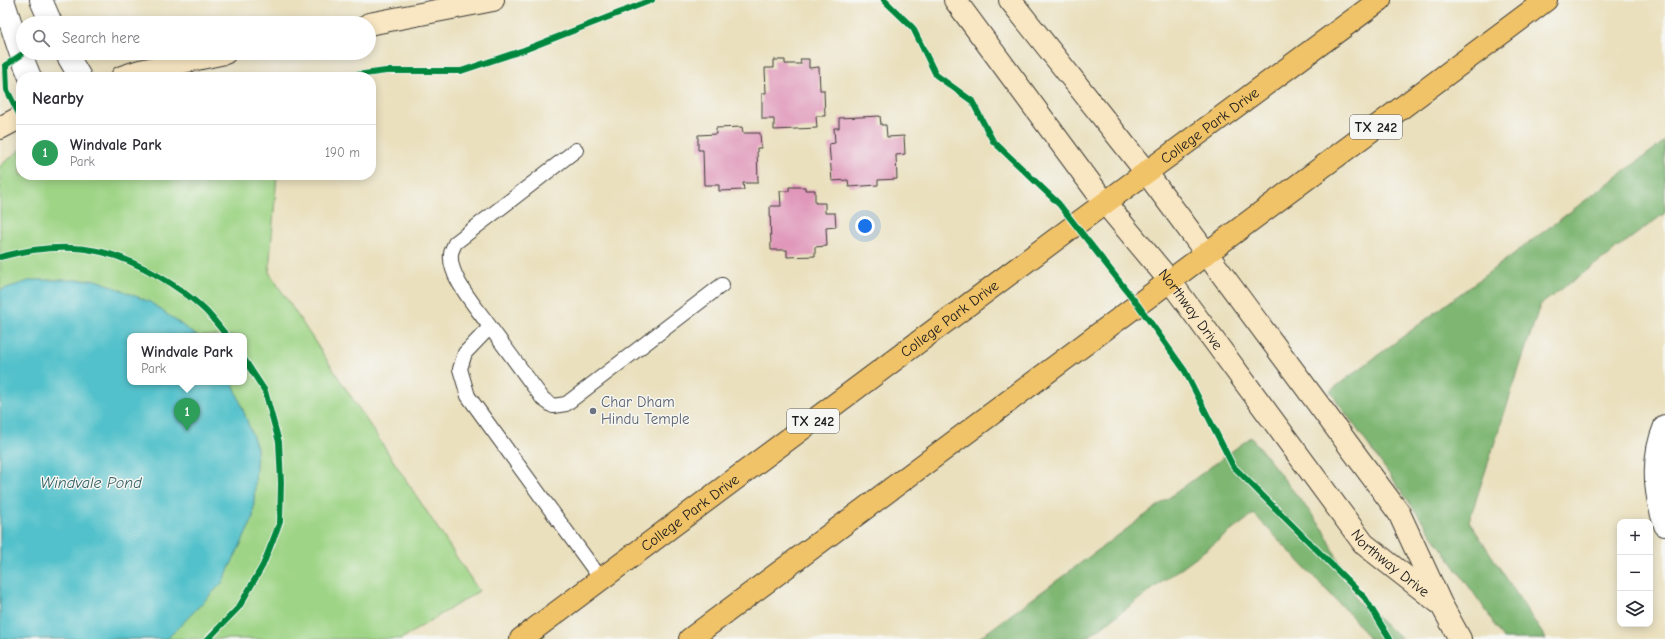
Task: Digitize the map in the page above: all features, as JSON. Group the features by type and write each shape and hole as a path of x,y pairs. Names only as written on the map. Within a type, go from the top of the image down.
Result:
{"main road":[{"name":"College Park Drive","path":"520,639 1105,202 1380,0"},
{"name":"TX 242","path":"690,639 1546,0"}],"street":[{"path":"3,0 16,40"},
{"path":"41,0 49,16"},
{"path":"376,23 493,0"},
{"name":"Northway Drive","path":"955,0 1105,202 1170,281 1364,544 1440,604"},
{"name":"Northway Drive","path":"1010,0 1146,172 1399,513 1440,604 1460,639"},
{"path":"23,60 28,72"},
{"path":"70,60 77,72"},
{"path":"137,72 192,60"},
{"path":"0,128 16,120"},
{"path":"1665,426 1659,440 1655,471 1658,502 1665,526"}],"lane":[{"path":"576,150 455,243 451,254 452,267 457,279 543,399 553,406 566,404 722,285"},
{"path":"490,327 465,353 460,369 468,396 601,579"}],"green space":[{"path":"1665,141 1665,213 1540,305 1469,521 1546,639 1503,639 1485,609 1330,391"},
{"path":"16,153 16,180 277,180 269,272 479,591 401,639 0,639 0,166"},
{"path":"1251,437 1324,530 1357,601 1402,639 1369,639 1354,619 1254,514 1085,639 978,639"}],"water":[{"name":"Windvale Pond","path":"32,280 97,280 150,302 193,333 127,333 127,385 233,385 235,388 257,448 253,519 222,583 167,639 0,639 0,290"}],"building":[{"path":"800,59 809,59 809,68 819,67 820,90 824,90 825,116 816,116 817,128 774,130 774,119 762,119 762,93 766,93 765,68 774,68 774,60 785,60 785,64 801,64"},
{"path":"880,116 881,125 886,125 887,137 904,136 905,154 896,155 897,179 878,180 878,185 849,187 848,180 832,181 829,144 835,143 834,128 839,128 839,118"},
{"path":"742,127 743,133 760,133 761,148 757,148 758,183 743,183 744,190 719,191 719,185 704,185 703,150 698,150 698,135 716,134 716,128"},
{"path":"789,187 805,187 805,190 815,190 815,203 825,203 825,213 835,213 836,227 826,228 827,246 815,247 815,256 787,257 787,250 771,250 770,206 781,206 780,191 789,191"}],"cycle path":[{"path":"376,72 386,71 461,71 524,50 652,0"},
{"path":"884,0 913,28 936,75 972,101 993,141 1059,204 1138,305 1185,371 1233,466 1365,598 1390,639"},
{"path":"16,58 6,65 7,90 16,108"},
{"path":"0,257 25,251 51,248 77,248 102,252 115,256 129,261 157,275 184,292 211,316 225,333"},
{"path":"208,639 239,607 263,565 280,522 281,483 279,442 265,391 247,364"}],"place":[{"name":"Char Dham Hindu Temple","path":"593,411"},
{"name":"Windvale Park","path":"187,431"}]}
